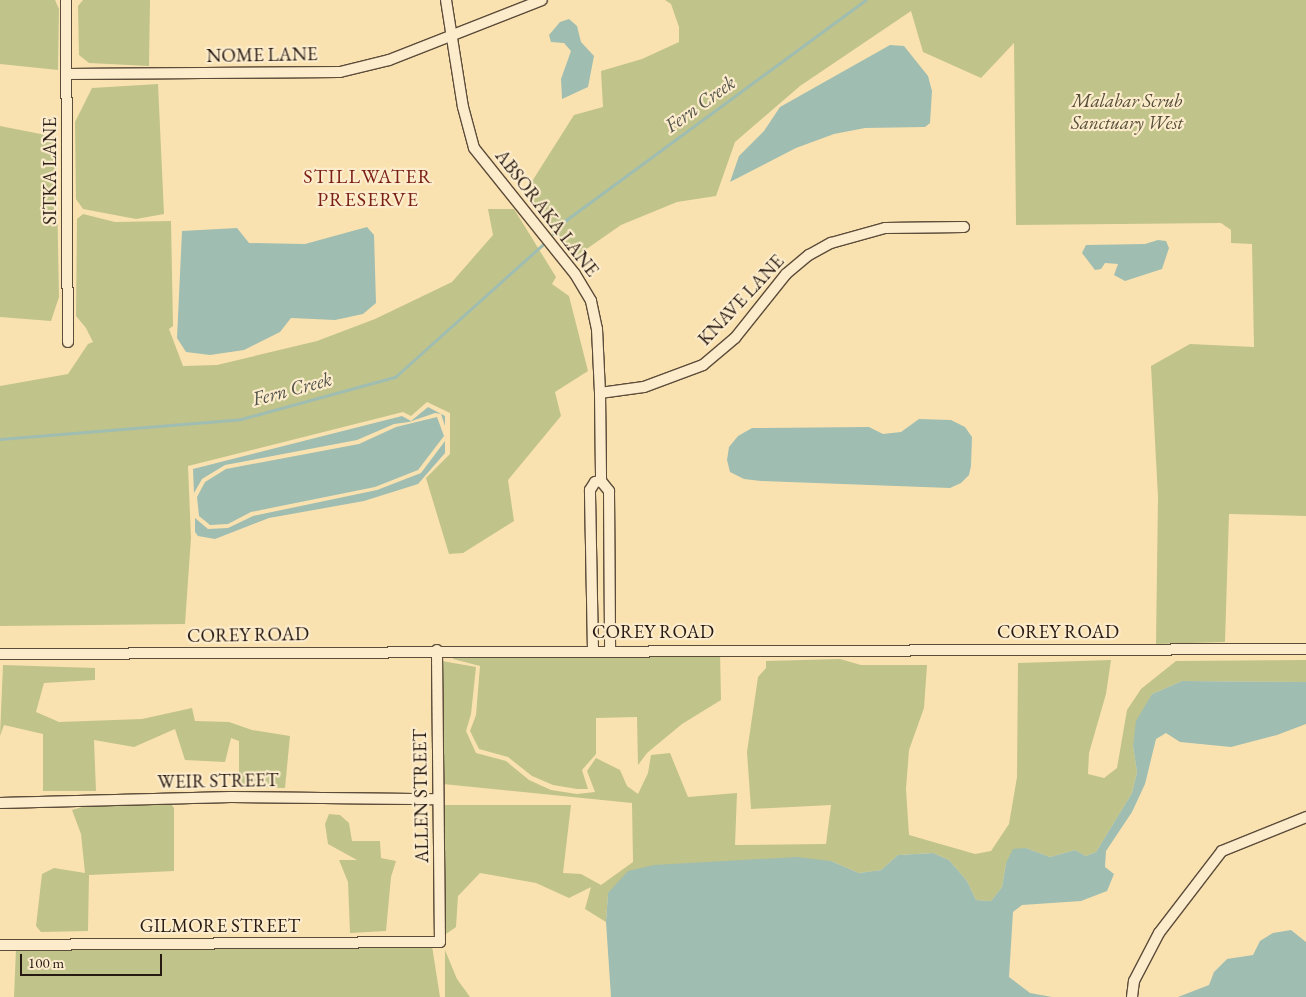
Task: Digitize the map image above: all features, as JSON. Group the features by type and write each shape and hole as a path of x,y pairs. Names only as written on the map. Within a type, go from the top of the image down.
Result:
{"street":[{"name":"SITKA LANE","path":"66,0 68,342"},
{"name":"ABSORAKA LANE","path":"446,0 463,107 474,148 575,274 591,301 597,329 601,481 609,491 610,649"},
{"name":"NOME LANE","path":"67,74 340,72 389,60 542,0"},
{"name":"KNAVE LANE","path":"600,393 644,387 703,365 735,338 786,274 809,255 831,243 885,228 964,227"},
{"path":"592,650 590,490 595,482 601,481"},
{"path":"591,584 609,583"},
{"name":"COREY ROAD","path":"0,654 610,649 1306,649"},
{"name":"ALLEN STREET","path":"438,650 437,799 440,942"},
{"name":"WEIR STREET","path":"0,803 231,797 437,799"},
{"path":"1132,997 1134,981 1159,933 1222,851 1306,816"},
{"name":"GILMORE STREET","path":"0,945 440,942"}],"green space":[{"path":"0,0 55,0 59,9 58,70 0,64"},
{"path":"83,0 150,0 149,66 89,63 79,55 78,6"},
{"name":"Malabar Scrub Sanctuary West","path":"665,0 1306,0 1306,516 1229,514 1225,642 1156,644 1158,497 1151,366 1190,344 1254,347 1252,244 1231,243 1231,230 1221,223 1016,225 1014,43 981,78 923,52 911,11 800,86 735,142 716,196 677,202 621,225 575,257 524,194 574,115 603,107 601,71 642,59 679,42 679,27 671,4"},
{"path":"158,84 164,214 136,219 83,209 76,199 75,122 92,88"},
{"path":"0,126 56,137 59,297 51,321 0,317"},
{"path":"488,209 514,209 556,277 552,284 569,296 588,371 555,392 561,416 508,480 514,521 463,553 449,554 426,478 450,454 450,413 427,402 411,416 403,412 188,466 191,538 185,624 0,626 0,386 68,374 88,344 93,342 86,328 76,316 77,219 83,214 115,222 171,221 173,326 169,329 183,366 217,365 317,341 375,319 452,282 493,235"},
{"path":"720,650 721,700 682,724 647,753 638,765 637,717 596,718 596,754 582,770 588,789 553,785 532,776 508,757 479,749 470,731 476,715 480,666 453,659 454,651"},
{"path":"840,659 861,665 927,665 924,708 909,750 906,789 909,835 975,854 991,851 1009,824 1017,777 1018,663 1111,660 1106,694 1089,753 1088,774 1104,778 1117,768 1127,710 1141,689 1176,661 1306,660 1306,682 1182,681 1152,694 1133,746 1137,772 1132,793 1096,852 1086,856 1075,850 1050,857 1026,848 1006,863 1002,887 991,901 976,900 967,881 949,860 933,853 898,855 881,870 859,873 831,861 608,893 606,922 585,909 591,887 569,898 536,883 480,873 458,896 456,927 446,934 443,805 571,805 563,873 581,874 601,885 633,862 632,803 443,784 442,661 476,667 471,714 466,731 476,753 506,761 529,780 551,790 577,794 595,792 587,771 596,758 620,770 627,786 638,794 648,773 651,755 670,753 688,797 737,793 735,845 826,844 831,805 751,809 747,752 758,677 766,668 766,661"},
{"path":"3,665 95,668 95,680 44,683 36,712 59,722 142,719 192,708 195,721 229,722 252,730 290,736 285,788 239,787 239,741 231,738 225,762 185,760 175,729 134,747 94,740 96,791 43,791 43,734 4,725 0,736"},
{"path":"171,804 174,808 174,871 89,875 88,931 41,932 36,926 42,874 54,868 85,873 81,834 72,810 89,805"},
{"path":"329,814 340,815 349,823 352,841 380,841 381,858 396,861 391,877 386,931 350,933 348,882 339,860 357,860 328,844 325,824"},
{"path":"432,946 440,997 14,997 16,949"},
{"path":"445,950 457,979 470,997 445,997"}],"shaded area":[{"path":"569,19 577,26 581,42 594,56 588,87 562,99 561,79 571,51 564,43 551,42 549,35 560,22"},
{"path":"890,45 904,46 928,76 932,91 930,123 925,127 865,128 834,134 796,148 730,182 739,156 764,131 780,107"},
{"path":"367,227 374,235 376,303 363,314 335,320 291,318 280,332 244,350 210,355 186,352 177,338 182,231 237,228 249,243 305,244"},
{"path":"1158,240 1166,241 1169,248 1162,269 1125,281 1114,275 1118,264 1105,263 1101,269 1095,270 1082,253 1086,245 1145,244"},
{"path":"428,407 445,416 445,426 441,414 435,413 409,422 394,424 357,440 225,465 202,479 194,493 193,469 402,416 411,421"},
{"path":"437,417 444,436 418,470 375,487 251,512 228,524 210,525 199,516 197,497 205,482 226,469 359,444 396,427"},
{"path":"919,419 951,420 965,427 972,437 969,475 961,483 950,488 761,481 744,479 730,472 727,460 729,447 738,436 752,428 869,427 883,434 901,432"},
{"path":"445,441 445,453 418,484 364,501 269,518 215,539 198,536 195,532 195,518 208,529 228,528 253,516 377,490 421,473"},
{"path":"1182,681 1306,682 1306,724 1277,735 1231,747 1180,742 1166,733 1156,739 1145,784 1132,812 1106,851 1105,867 1114,874 1107,891 1081,901 1022,905 1013,912 1009,977 1030,993 1052,997 611,997 606,922 608,893 628,871 654,865 797,857 831,861 859,873 881,870 898,855 933,853 949,860 967,881 976,900 991,901 1002,887 1006,863 1013,849 1026,848 1050,857 1075,850 1086,856 1096,852 1132,793 1137,772 1133,746 1136,721 1152,694"},
{"path":"1291,930 1306,942 1306,997 1178,997 1209,985 1214,972 1227,959 1253,955 1260,941 1273,933"}],"waterway":[{"name":"Fern Creek","path":"553,234 566,220 866,0"},
{"name":"Fern Creek","path":"0,439 241,419 395,377 542,245"}],"district":[{"name":"STILLWATER PRESERVE","path":"368,188"}]}
